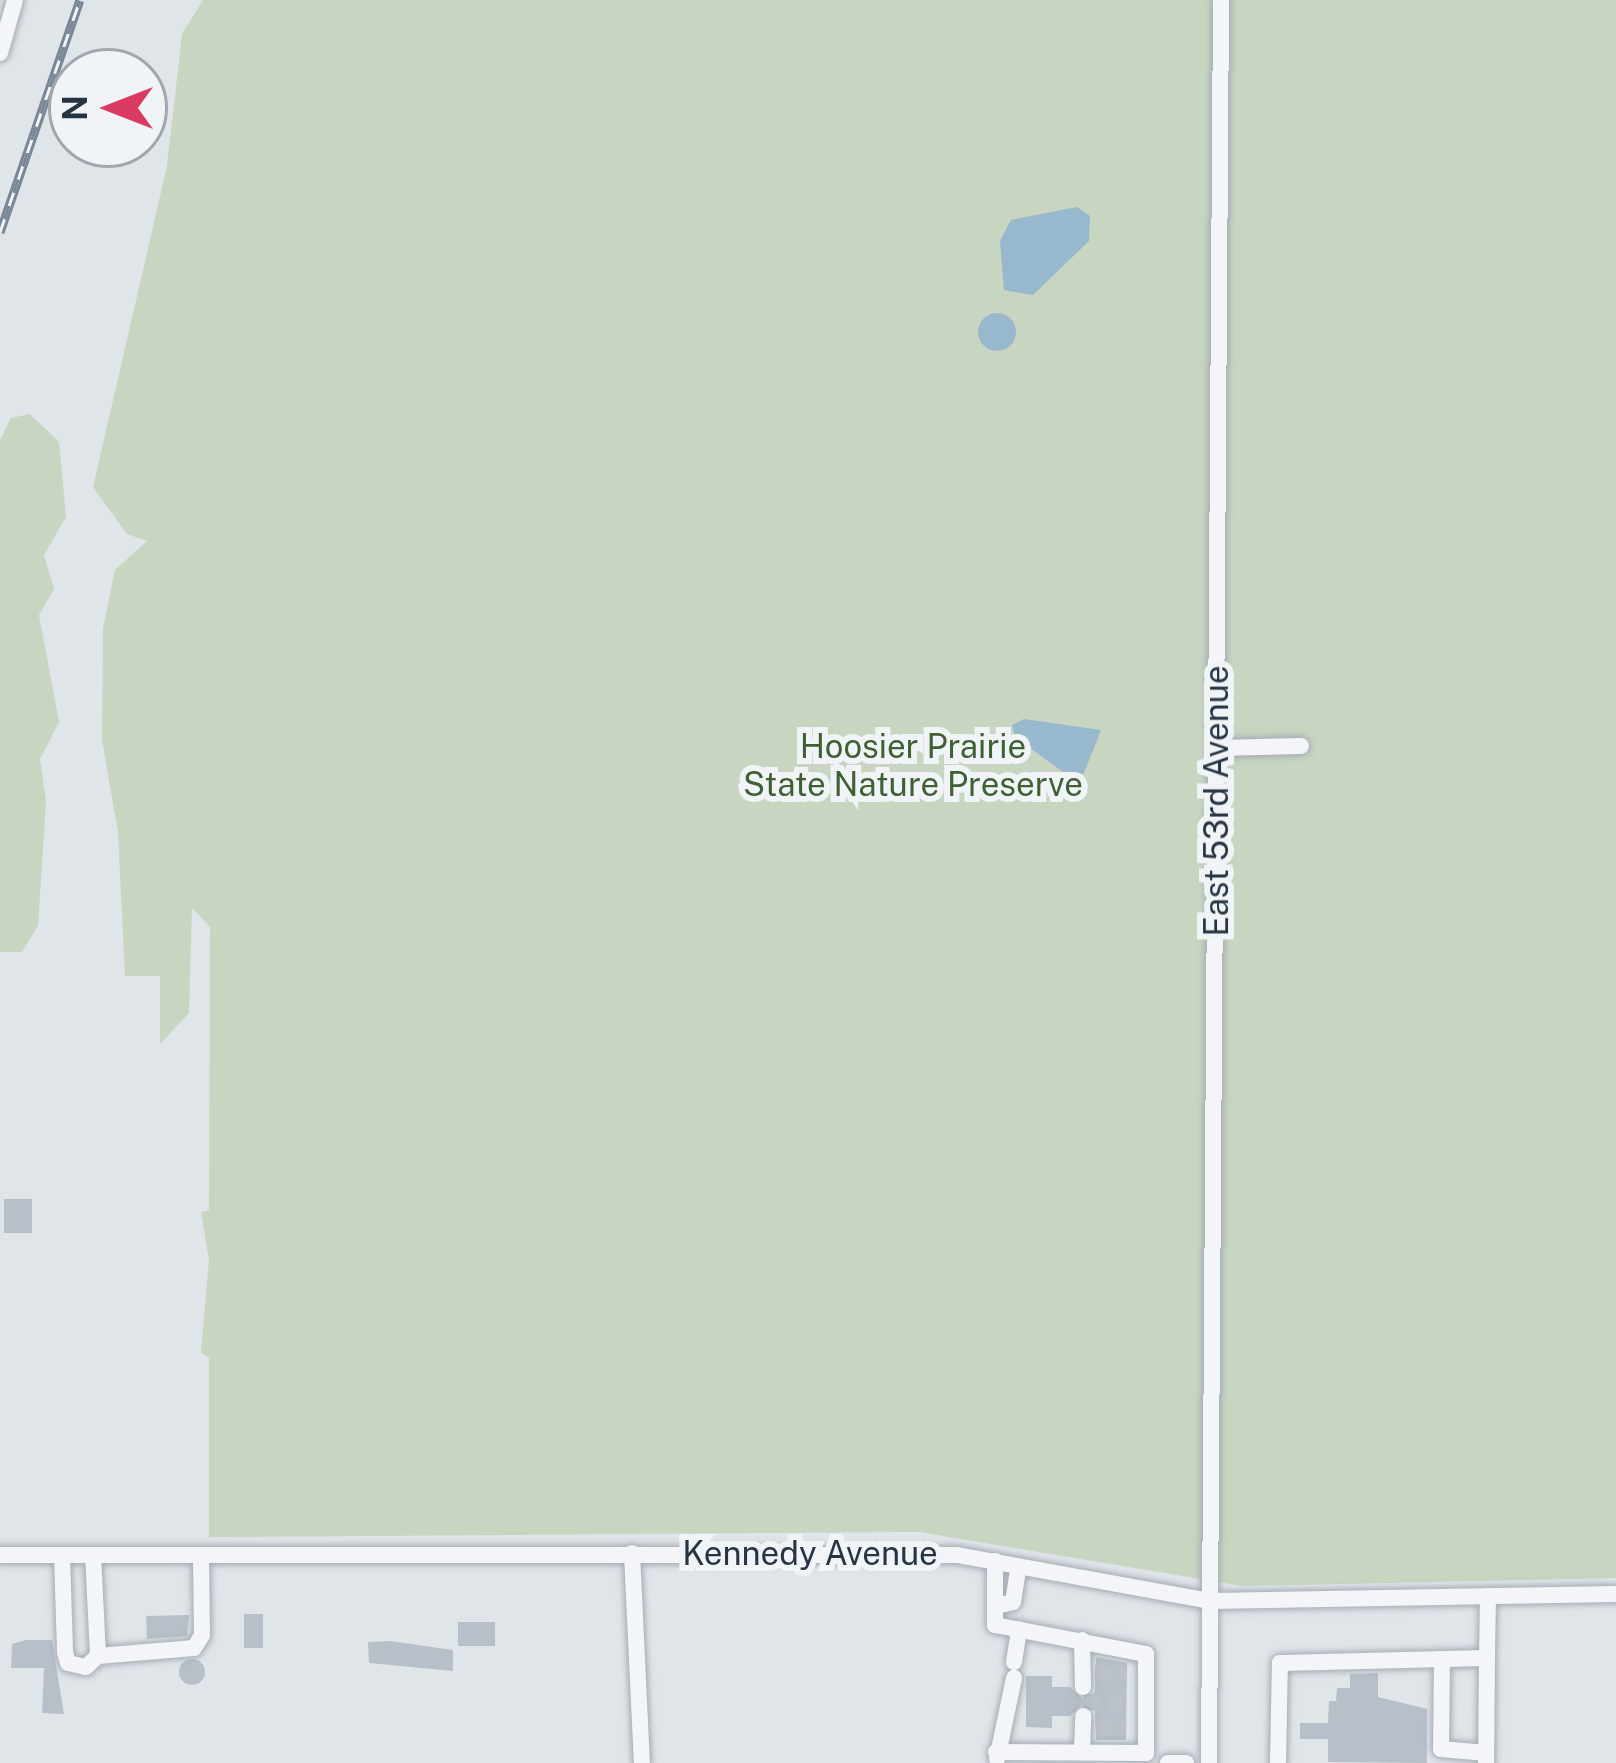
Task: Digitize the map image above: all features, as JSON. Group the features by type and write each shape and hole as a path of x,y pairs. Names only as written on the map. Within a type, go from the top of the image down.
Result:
{"street":[{"path":"0,53 15,0"},
{"name":"East 53rd Avenue","path":"1209,1763 1222,0"},
{"path":"1217,748 1301,746"},
{"path":"632,1553 642,1763"},
{"name":"Kennedy Avenue","path":"0,1556 632,1553 995,1561 1211,1601 1616,1594"},
{"path":"62,1555 68,1663 86,1667 98,1656 194,1648 202,1635 201,1555"},
{"path":"93,1555 98,1656"},
{"path":"995,1561 989,1592 996,1606 995,1625 1019,1629 1082,1640 1146,1654 1137,1674 1136,1703 1146,1728 1148,1758 1082,1752 997,1758 1019,1629"},
{"path":"996,1606 1013,1602 1019,1566"},
{"path":"1442,1659 1441,1749 1486,1758 1488,1596"},
{"path":"1082,1640 1087,1678"},
{"path":"1278,1763 1280,1663 1487,1658"},
{"path":"1082,1752 1087,1723"},
{"path":"1126,1728 1146,1728"},
{"path":"1168,1763 1186,1763"}],"green space":[{"name":"Hoosier Prairie State Nature Preserve","path":"203,0 1616,0 1616,1578 1242,1586 919,1532 209,1537 209,1358 201,1352 209,1260 201,1212 209,1210 210,927 192,908 189,1013 160,1044 160,976 125,976 118,832 102,740 103,628 115,570 147,541 127,534 93,487 168,168 182,34"},
{"path":"30,414 59,442 66,517 44,555 54,589 39,615 59,722 40,759 46,802 38,926 22,952 0,952 0,440 11,418"}],"water":[{"path":"1077,207 1090,216 1089,241 1033,295 1004,290 1000,241 1011,220"},
{"path":"997,313 1010,319 1016,332 1010,345 997,351 984,345 978,332 984,319"},
{"path":"1024,719 1101,730 1084,773 1074,780 1015,737 1012,725"}],"building":[{"path":"4,1199 32,1199 32,1233 4,1233"},
{"path":"244,1614 263,1614 263,1648 244,1648"},
{"path":"189,1615 187,1636 147,1639 146,1616"},
{"path":"458,1622 495,1622 495,1646 458,1646"},
{"path":"52,1640 64,1714 42,1713 44,1668 11,1668 12,1644"},
{"path":"368,1642 453,1650 453,1671 369,1663"},
{"path":"1096,1657 1127,1663 1126,1740 1096,1740 1095,1711 1084,1703 1070,1716 1052,1716 1052,1728 1026,1727 1026,1676 1052,1676 1052,1687 1070,1687 1084,1700 1095,1692"},
{"path":"192,1659 205,1672 192,1685 179,1672"},
{"path":"1378,1673 1378,1697 1427,1709 1427,1763 1328,1762 1328,1739 1300,1739 1300,1723 1328,1723 1329,1701 1336,1701 1337,1688 1350,1688 1350,1674"}],"tunnel":[{"path":"1095,1673 1127,1674"},
{"path":"1083,1702 1127,1703"},
{"path":"1096,1727 1126,1728"}],"railway":[{"path":"0,232 80,0"}]}
